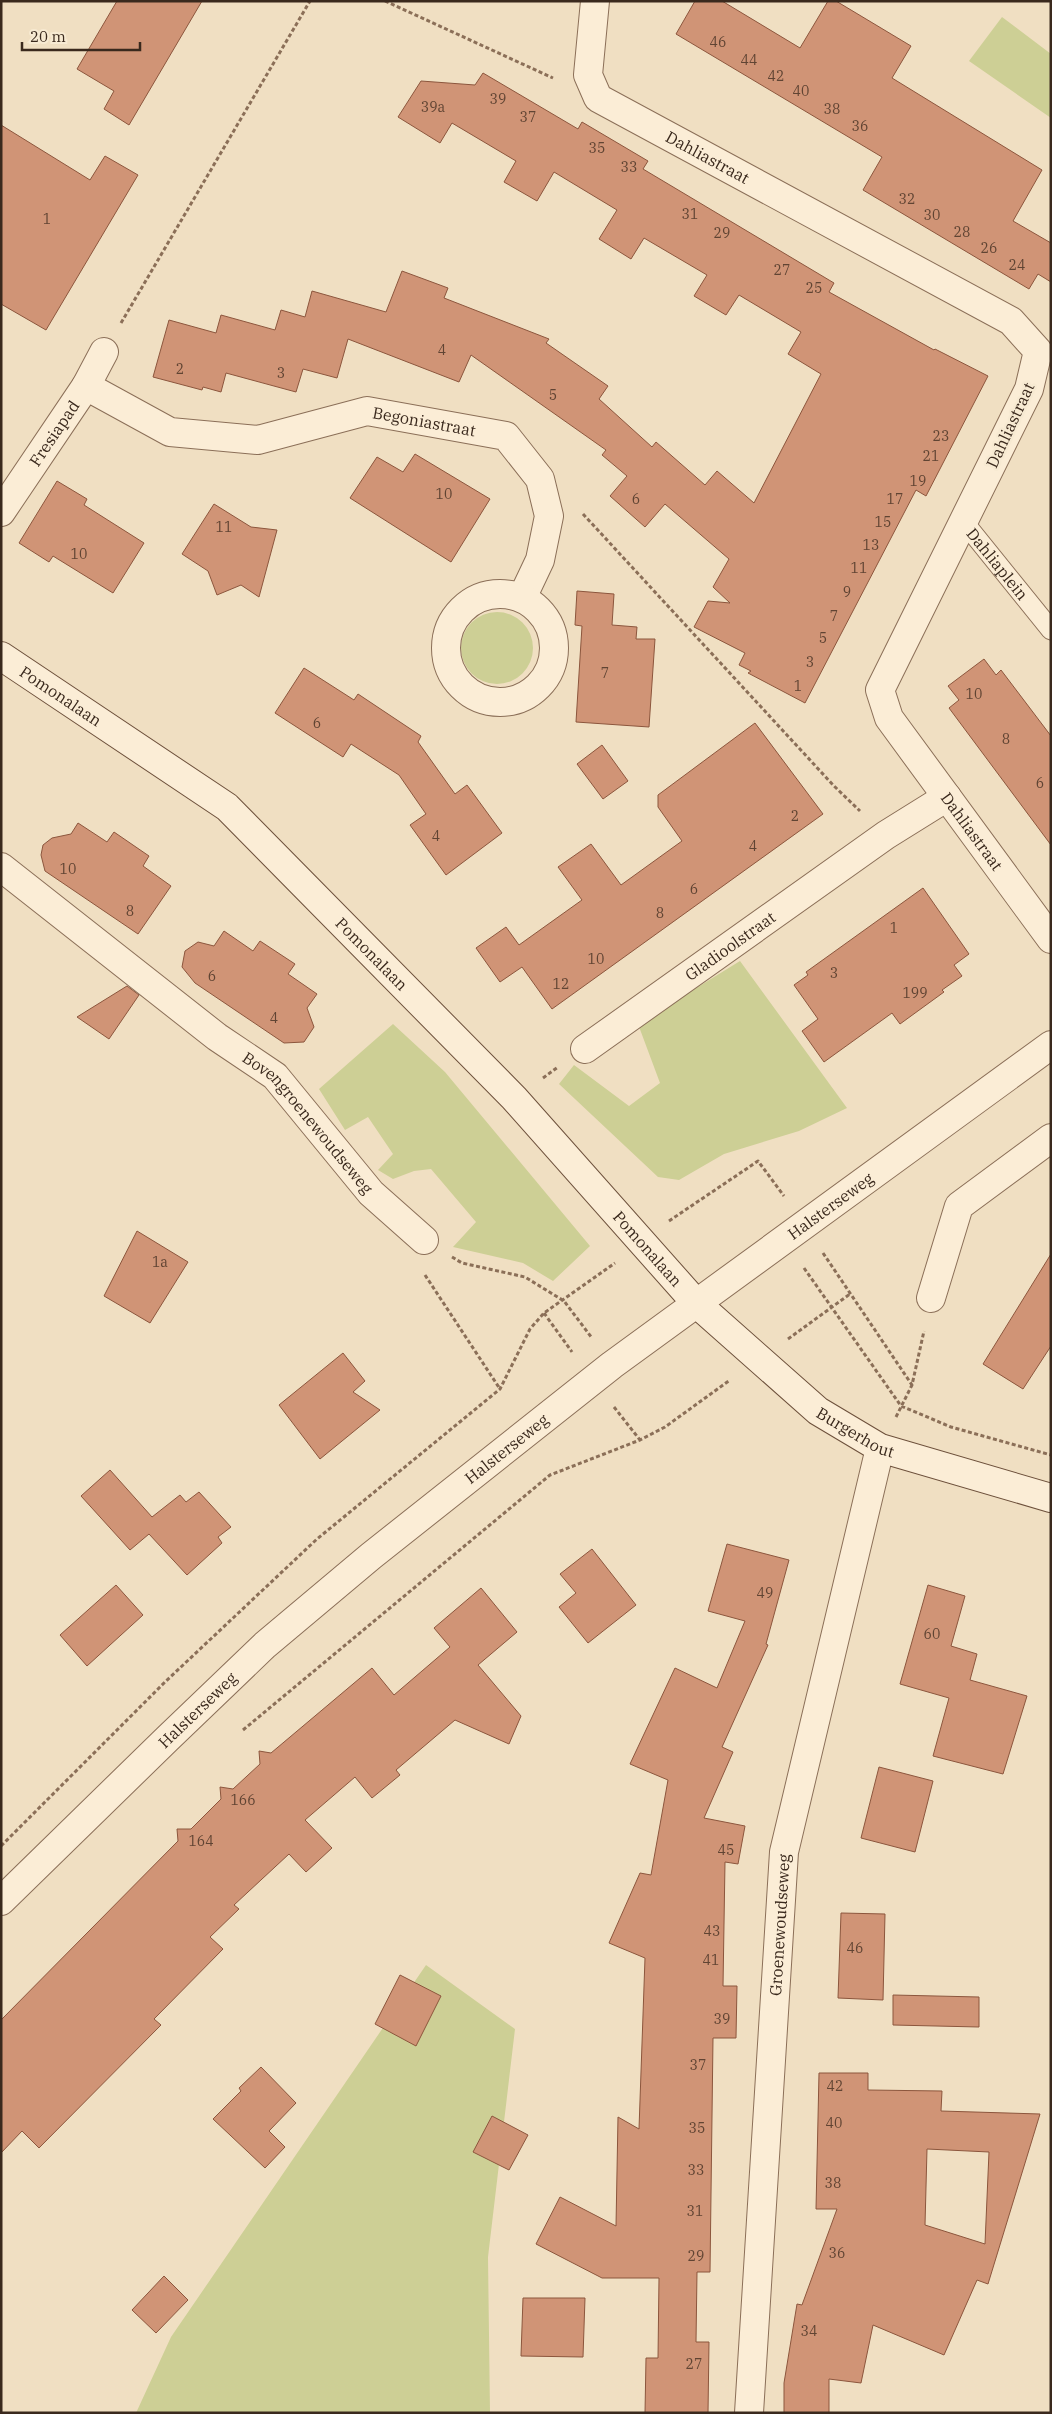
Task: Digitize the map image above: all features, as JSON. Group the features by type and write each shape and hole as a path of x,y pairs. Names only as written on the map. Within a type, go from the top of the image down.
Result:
{"street":[{"path":"595,1 588,75 598,98"},
{"name":"Dahliastraat","path":"598,98 1011,321 1044,350 1029,389 880,690 889,718 1051,939"},
{"name":"Fresiapad","path":"1,512 86,386 104,352"},
{"name":"Begoniastraat","path":"86,386 170,432 258,440 367,412 506,436 540,478 549,516 540,560 522,598"},
{"name":"Pomonalaan","path":"1,656 227,806 514,1098 696,1303"},
{"name":"Gladioolstraat","path":"585,1049 886,835 947,797"},
{"name":"Bovengroenewoudseweg","path":"1,866 217,1037 275,1076 371,1192 424,1240"},
{"name":"Halsterseweg","path":"1,1901 166,1738 265,1645 371,1556 612,1365 1051,1045"},
{"path":"931,1298 960,1206 1051,1138"},
{"name":"Burgerhout","path":"696,1303 818,1411 880,1448 1051,1498"},
{"name":"Groenewoudseweg","path":"749,2413 784,1852 880,1448"}],"lane":[{"name":"Dahliaplein","path":"963,521 1051,630"}],"path":[{"path":"104,352 310,1"},
{"path":"385,1 598,98"},
{"path":"540,478 571,500 834,786"},
{"path":"514,1098 585,1049"},
{"path":"783,1239 901,1406 951,1427 1051,1455"},
{"path":"500,1389 420,1267 424,1240 462,1263 525,1277 564,1300 612,1365"},
{"path":"243,1730 550,1475 640,1440 665,1427 850,1294"},
{"path":"880,1448 912,1385 931,1298"},
{"path":"1,1846 165,1682 317,1539 500,1389 530,1329 544,1313 564,1300"}],"green space":[{"path":"1002,17 1051,54 1051,118 969,61"},
{"path":"497,612 517,618 527,628 533,648 527,668 517,678 497,684 477,678 467,668 461,648 467,628 477,618"},
{"path":"740,961 847,1108 799,1131 724,1154 679,1180 658,1177 559,1084 574,1065 629,1106 660,1083 638,1024"},
{"path":"393,1024 445,1072 590,1246 553,1281 523,1263 453,1247 476,1222 431,1169 414,1171 393,1179 378,1170 393,1154 368,1117 345,1130 319,1089"},
{"path":"426,1965 515,2029 488,2257 490,2413 136,2413 171,2337"}],"building":[{"path":"117,1 202,1 129,125 104,109 114,91 77,69"},
{"path":"695,1 722,1 800,48 828,1 836,1 911,46 892,78 1042,170 1013,221 1051,243 1051,282 1038,274 1029,289 863,190 882,157 676,34"},
{"path":"483,73 578,129 582,122 648,161 643,169 834,283 829,292 934,350 988,376 926,496 916,490 805,703 748,673 751,671 739,665 745,653 694,627 708,601 730,603 713,587 729,559 665,504 645,527 610,496 627,476 602,455 606,450 471,355 459,382 348,339 337,378 303,369 296,392 226,373 221,392 203,387 202,390 153,377 169,320 216,333 221,315 275,330 281,310 305,317 312,291 386,312 402,271 448,288 444,298 549,339 546,343 608,386 599,399 652,447 656,442 705,485 717,471 754,503 821,374 788,354 801,332 739,295 726,315 694,296 707,275 644,238 631,259 599,239 617,210 554,172 537,201 504,182 516,161 452,123 440,143 398,117 421,81 475,85"},
{"path":"1,125 90,180 105,156 138,175 46,330 1,304"},
{"path":"415,454 490,499 451,562 350,498 377,457 403,472"},
{"path":"57,481 87,499 84,505 144,543 113,593 53,556 49,562 19,543"},
{"path":"214,504 251,527 277,530 259,597 241,585 217,595 208,571 182,554"},
{"path":"577,591 614,594 612,625 637,627 636,639 655,639 649,727 576,722 582,626 575,625"},
{"path":"984,659 996,675 1001,670 1051,736 1051,845 949,708 959,700 948,686"},
{"path":"304,668 354,700 358,694 421,736 418,742 455,794 467,785 502,833 446,875 410,825 426,814 399,775 351,744 343,757 275,713"},
{"path":"755,723 823,814 552,1009 522,967 500,982 476,948 506,927 519,945 582,900 558,867 591,844 621,885 682,841 658,807 658,795"},
{"path":"602,745 628,781 603,799 577,764"},
{"path":"78,823 107,842 114,832 149,856 143,866 171,886 138,934 45,871 41,855 43,845 52,838 71,834"},
{"path":"923,888 969,954 954,965 962,976 942,990 944,992 900,1024 892,1013 824,1062 802,1031 818,1019 794,985 808,975 806,972"},
{"path":"224,931 253,951 260,941 295,964 288,974 317,994 307,1008 314,1027 304,1042 284,1043 195,983 182,967 185,951 198,942 214,946"},
{"path":"127,986 139,995 109,1039 77,1017"},
{"path":"137,1231 188,1262 150,1323 104,1296"},
{"path":"1051,1254 1051,1346 1023,1389 983,1364"},
{"path":"343,1353 365,1381 353,1392 380,1410 320,1459 279,1405"},
{"path":"110,1470 152,1517 180,1495 186,1502 199,1492 231,1527 218,1537 222,1543 187,1575 149,1534 130,1550 81,1496"},
{"path":"727,1544 789,1560 766,1644 768,1645 722,1747 733,1752 704,1818 745,1826 738,1864 725,1862 723,1986 737,1986 736,2038 713,2038 710,2272 697,2272 696,2342 709,2342 708,2413 645,2413 646,2358 658,2358 659,2278 602,2278 536,2244 560,2197 616,2226 618,2117 639,2129 645,1958 609,1943 640,1873 651,1875 668,1780 630,1764 675,1668 717,1688 745,1621 708,1611"},
{"path":"592,1549 636,1605 588,1643 559,1607 576,1593 560,1574"},
{"path":"116,1585 143,1615 87,1666 60,1635"},
{"path":"928,1585 965,1596 951,1646 977,1654 970,1680 1027,1696 1003,1774 933,1756 949,1698 900,1684"},
{"path":"481,1588 517,1632 478,1665 521,1716 509,1744 455,1720 396,1770 400,1775 372,1798 355,1777 305,1820 332,1848 306,1872 289,1854 234,1905 239,1909 210,1937 223,1949 154,2019 161,2025 39,2148 22,2131 1,2153 1,2020 178,1841 177,1829 191,1829 221,1799 220,1787 233,1789 260,1764 259,1751 271,1753 372,1668 394,1695 450,1647 434,1628"},
{"path":"879,1767 933,1781 915,1852 861,1838"},
{"path":"841,1913 885,1914 883,2000 838,1998"},
{"path":"400,1975 441,1996 416,2046 375,2024"},
{"path":"893,1995 979,1997 979,2027 893,2025"},
{"path":"261,2067 296,2103 269,2131 285,2147 265,2168 213,2119 241,2091 239,2088"},
{"path":"819,2073 868,2073 868,2090 942,2091 941,2111 1040,2114 988,2284 977,2280 944,2355 873,2325 861,2383 829,2379 829,2413 784,2413 784,2383 797,2304 802,2305 837,2209 816,2209","holes":["927,2149 989,2152 985,2244 925,2225"]},
{"path":"492,2116 528,2135 509,2170 473,2152"},
{"path":"164,2276 188,2300 156,2333 132,2310"},
{"path":"523,2298 585,2298 583,2357 521,2356"}]}
